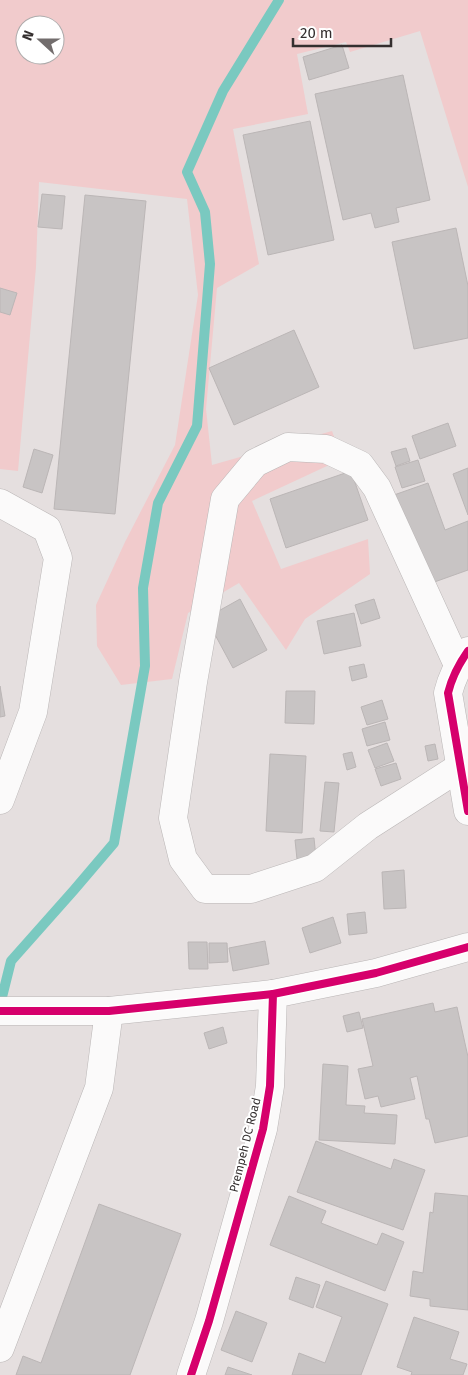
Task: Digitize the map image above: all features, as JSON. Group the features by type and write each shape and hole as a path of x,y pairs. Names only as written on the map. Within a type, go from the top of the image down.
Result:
{"street":[{"path":"460,767 368,826 315,868 250,889 205,889 183,859 173,818 193,682 225,499 255,463 288,447 326,449 360,465 378,488 463,658 451,679 448,693 468,811"},
{"path":"0,503 47,529 58,558 33,712 0,800"},
{"path":"7,1011 109,1011 273,994 376,973 468,946"},
{"name":"Prempeh DC Road","path":"191,1375 209,1321 263,1129 270,1086 273,994"},
{"path":"0,1348 99,1088 109,1011"}],"shaded area":[{"path":"0,0 468,0 468,187 420,31 350,52 346,42 297,54 308,114 233,129 259,264 217,288 206,409 212,465 332,431 342,459 252,501 281,569 368,539 370,574 305,619 286,650 239,583 188,613 172,679 121,685 97,646 96,605 125,542 175,445 198,295 187,199 39,182 36,267 18,471 0,469"}],"building":[{"path":"342,45 349,68 309,80 303,57"},
{"path":"403,75 430,200 396,208 399,222 375,228 371,213 343,220 315,94"},
{"path":"310,121 334,240 268,255 243,135"},
{"path":"42,194 65,196 62,229 38,227"},
{"path":"85,195 146,201 115,514 54,509"},
{"path":"456,228 468,286 468,338 414,349 392,242"},
{"path":"0,288 17,293 10,315 0,312"},
{"path":"294,330 319,387 234,425 209,368"},
{"path":"448,423 456,446 420,459 412,436"},
{"path":"406,448 410,461 396,466 391,452"},
{"path":"34,449 53,455 42,493 23,487"},
{"path":"418,460 425,481 402,488 395,467"},
{"path":"468,468 468,515 453,474"},
{"path":"351,471 368,520 286,548 270,499"},
{"path":"428,483 445,530 468,521 468,570 426,585 394,495"},
{"path":"240,599 267,650 233,668 206,618"},
{"path":"374,599 380,618 361,624 355,605"},
{"path":"354,613 361,646 324,654 317,621"},
{"path":"364,664 367,677 352,681 349,667"},
{"path":"0,686 5,716 0,717"},
{"path":"286,691 315,691 314,724 285,723"},
{"path":"382,700 388,719 367,725 361,707"},
{"path":"385,722 390,740 367,746 362,729"},
{"path":"387,743 394,761 375,768 368,750"},
{"path":"435,744 438,759 428,761 425,746"},
{"path":"352,752 356,767 347,770 343,754"},
{"path":"270,754 306,756 302,833 266,831"},
{"path":"396,763 401,779 381,786 375,769"},
{"path":"325,782 339,783 334,832 320,831"},
{"path":"314,838 316,858 297,859 295,840"},
{"path":"404,870 406,908 384,909 382,872"},
{"path":"365,912 367,933 349,935 347,914"},
{"path":"333,917 341,943 310,953 302,928"},
{"path":"265,941 269,964 233,971 229,948"},
{"path":"188,942 207,942 208,969 189,969"},
{"path":"209,943 227,943 228,962 209,963"},
{"path":"433,1003 435,1012 457,1007 468,1057 468,1136 435,1143 429,1119 426,1119 417,1076 410,1078 415,1099 381,1107 378,1096 365,1099 358,1069 373,1066 362,1019"},
{"path":"359,1012 363,1028 347,1032 343,1016"},
{"path":"223,1027 227,1043 209,1049 204,1033"},
{"path":"323,1064 348,1066 346,1105 365,1106 364,1113 397,1115 395,1144 319,1140"},
{"path":"316,1141 391,1169 394,1159 425,1170 403,1230 297,1192"},
{"path":"435,1193 468,1196 468,1310 430,1306 430,1299 410,1296 413,1271 423,1273 430,1212 433,1213"},
{"path":"289,1196 326,1211 321,1223 377,1245 382,1233 404,1242 385,1291 270,1245"},
{"path":"99,1204 181,1234 130,1375 16,1375 23,1356 41,1363"},
{"path":"296,1277 320,1285 313,1308 289,1299"},
{"path":"326,1281 388,1304 361,1375 292,1375 299,1353 325,1363 342,1317 316,1307"},
{"path":"236,1311 267,1323 252,1362 221,1350"},
{"path":"414,1317 459,1332 450,1359 467,1364 463,1375 411,1375 412,1372 397,1367"},
{"path":"228,1367 252,1375 225,1375"}],"waterway":[{"path":"0,1005 11,961 114,843 145,666 143,588 158,503 197,426 210,264 205,212 187,172 223,91 279,0"}],"cycle path":[{"path":"468,651 456,671 448,693 468,811"},
{"path":"191,1375 209,1321 263,1129 270,1086 273,994 376,973 468,947"},
{"path":"0,1011 109,1011 273,994"}]}
